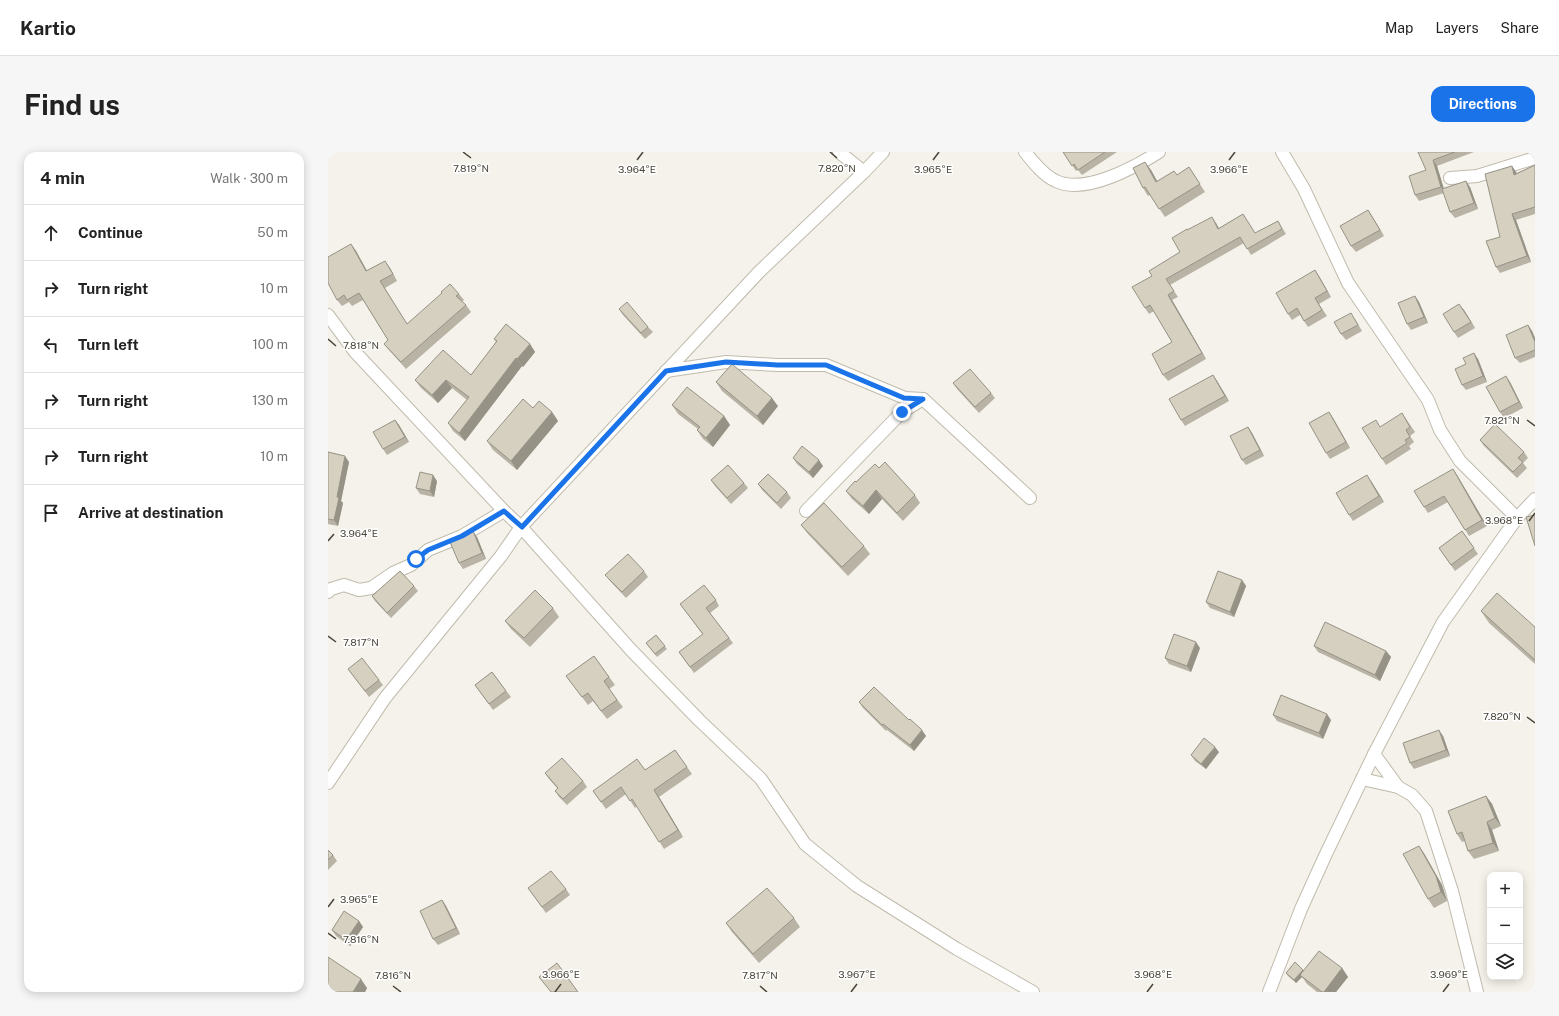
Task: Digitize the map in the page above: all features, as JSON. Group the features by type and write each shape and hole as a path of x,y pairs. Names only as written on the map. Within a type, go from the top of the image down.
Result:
{"street":[{"path":"839,152 864,172"},
{"path":"328,783 385,698 501,556 522,527 759,272 883,152"},
{"path":"1025,152 1032,161 1056,181 1072,185 1085,185 1142,163 1159,152"},
{"path":"1282,152 1304,189 1348,284 1428,400 1440,430 1460,461 1517,518"},
{"path":"1450,178 1477,176 1535,158"},
{"path":"328,315 355,352 504,511 522,527 631,650 699,720 761,779 805,844 857,886 957,949 1033,992"},
{"path":"666,371 726,362 777,365 826,365 904,398 923,399 1030,498"},
{"path":"806,511 902,412 923,399"},
{"path":"1269,992 1301,909 1362,779 1443,622 1517,518 1535,499"},
{"path":"328,592 331,589 344,585 359,590 371,588 393,573 411,565 428,550 462,536 504,511"},
{"path":"1374,754 1398,787"},
{"path":"1362,779 1398,787 1412,795 1426,811 1452,891 1477,992"}],"building":[{"path":"1063,152 1105,152 1078,170 1074,164 1072,166"},
{"path":"1418,152 1455,152 1433,160 1441,187 1415,195 1409,176 1426,170"},
{"path":"1145,162 1156,182 1174,171 1177,175 1189,167 1200,184 1159,209 1145,187 1143,188 1133,168"},
{"path":"1535,165 1535,207 1512,214 1527,256 1496,267 1486,241 1500,237 1485,174 1512,166 1514,175"},
{"path":"1466,181 1474,203 1450,212 1442,189"},
{"path":"1368,210 1380,230 1351,246 1340,226"},
{"path":"1243,214 1255,233 1278,221 1282,229 1247,249 1240,237 1166,279 1174,291 1168,295 1202,353 1163,375 1152,354 1172,342 1150,305 1145,308 1132,287 1152,276 1149,271 1180,252 1172,238 1212,217 1218,229"},
{"path":"351,244 366,271 385,261 393,274 380,281 407,324 450,284 459,294 456,296 466,305 401,362 384,344 388,340 359,293 347,300 344,295 337,300 328,283 328,257"},
{"path":"1315,270 1327,291 1315,298 1322,310 1304,321 1297,308 1288,314 1276,293"},
{"path":"1415,296 1424,317 1407,324 1398,303"},
{"path":"627,302 648,327 641,333 619,309"},
{"path":"1459,304 1471,322 1454,332 1443,314"},
{"path":"1351,313 1358,325 1341,334 1334,322"},
{"path":"506,324 530,344 517,359 516,358 459,433 448,423 469,397 446,380 432,395 415,380 443,350 471,375 497,341 494,339"},
{"path":"1528,325 1535,342 1535,350 1515,358 1506,335"},
{"path":"1474,353 1483,376 1462,385 1455,369 1466,364 1463,358"},
{"path":"732,364 772,398 757,416 716,382"},
{"path":"970,369 991,393 975,407 953,383"},
{"path":"1213,375 1225,396 1181,420 1169,399"},
{"path":"1506,376 1519,402 1500,412 1486,387"},
{"path":"687,387 724,416 706,438 697,430 700,427 672,405"},
{"path":"523,399 533,408 539,401 552,412 511,461 487,441"},
{"path":"1329,412 1346,442 1326,453 1309,423"},
{"path":"1402,413 1410,427 1406,430 1410,437 1405,440 1407,443 1382,459 1362,428 1376,420 1380,427"},
{"path":"395,420 405,437 383,449 373,432"},
{"path":"1495,424 1524,452 1518,458 1523,462 1513,472 1480,440"},
{"path":"1248,427 1260,450 1242,460 1230,436"},
{"path":"802,446 819,460 809,472 793,458"},
{"path":"328,452 345,456 337,497 339,498 334,520 328,519"},
{"path":"885,462 915,495 897,513 876,490 863,506 846,491 875,464 879,468"},
{"path":"728,465 744,483 727,498 711,480"},
{"path":"1453,469 1482,520 1465,530 1444,496 1424,507 1414,491"},
{"path":"420,472 433,475 430,491 416,488"},
{"path":"768,474 787,492 777,503 758,484"},
{"path":"1367,475 1379,496 1349,515 1336,493"},
{"path":"824,503 864,546 842,567 801,525"},
{"path":"1535,515 1535,546 1526,517"},
{"path":"473,531 482,553 459,563 450,542"},
{"path":"1462,531 1474,548 1451,565 1439,548"},
{"path":"628,554 644,571 622,592 605,575"},
{"path":"400,571 414,586 387,613 372,596"},
{"path":"1218,571 1242,580 1230,612 1206,602"},
{"path":"704,585 716,600 706,608 729,638 690,667 679,652 703,634 680,604"},
{"path":"535,590 553,608 524,638 505,621"},
{"path":"1497,593 1535,627 1535,660 1481,611"},
{"path":"1325,622 1386,651 1375,675 1314,646"},
{"path":"1174,634 1196,642 1187,666 1165,658"},
{"path":"656,635 665,646 655,654 646,643"},
{"path":"594,656 609,677 604,681 617,700 601,711 588,693 582,697 566,676"},
{"path":"362,658 379,680 365,691 348,669"},
{"path":"492,672 506,691 489,704 475,685"},
{"path":"874,687 909,720 910,719 922,730 910,745 883,724 882,725 859,702"},
{"path":"1281,695 1327,714 1319,733 1273,715"},
{"path":"1439,730 1446,750 1410,763 1403,743"},
{"path":"1204,738 1215,747 1201,764 1191,755"},
{"path":"675,750 687,767 654,790 678,830 659,842 632,799 630,801 621,787 601,802 593,791 637,759 645,770"},
{"path":"562,758 583,781 563,799 555,791 558,788 545,773"},
{"path":"1486,796 1495,818 1487,822 1493,843 1468,851 1462,832 1457,834 1448,811"},
{"path":"1419,846 1436,876 1441,892 1428,899 1403,854"},
{"path":"328,850 333,855 328,860"},
{"path":"551,871 566,889 542,907 528,888"},
{"path":"767,888 794,918 753,954 726,923"},
{"path":"442,900 456,928 433,939 420,911"},
{"path":"344,911 359,921 346,940 332,930"},
{"path":"1319,951 1342,968 1324,992 1300,975"},
{"path":"328,957 361,979 353,992 334,992 328,988"},
{"path":"1295,962 1303,970 1294,980 1286,973"},
{"path":"557,963 578,992 551,992 539,977"}],"route":[{"path":"416,559 428,550 462,536 504,511 522,527 666,371 726,362 777,365 826,365 904,398 923,399 902,412"}]}
